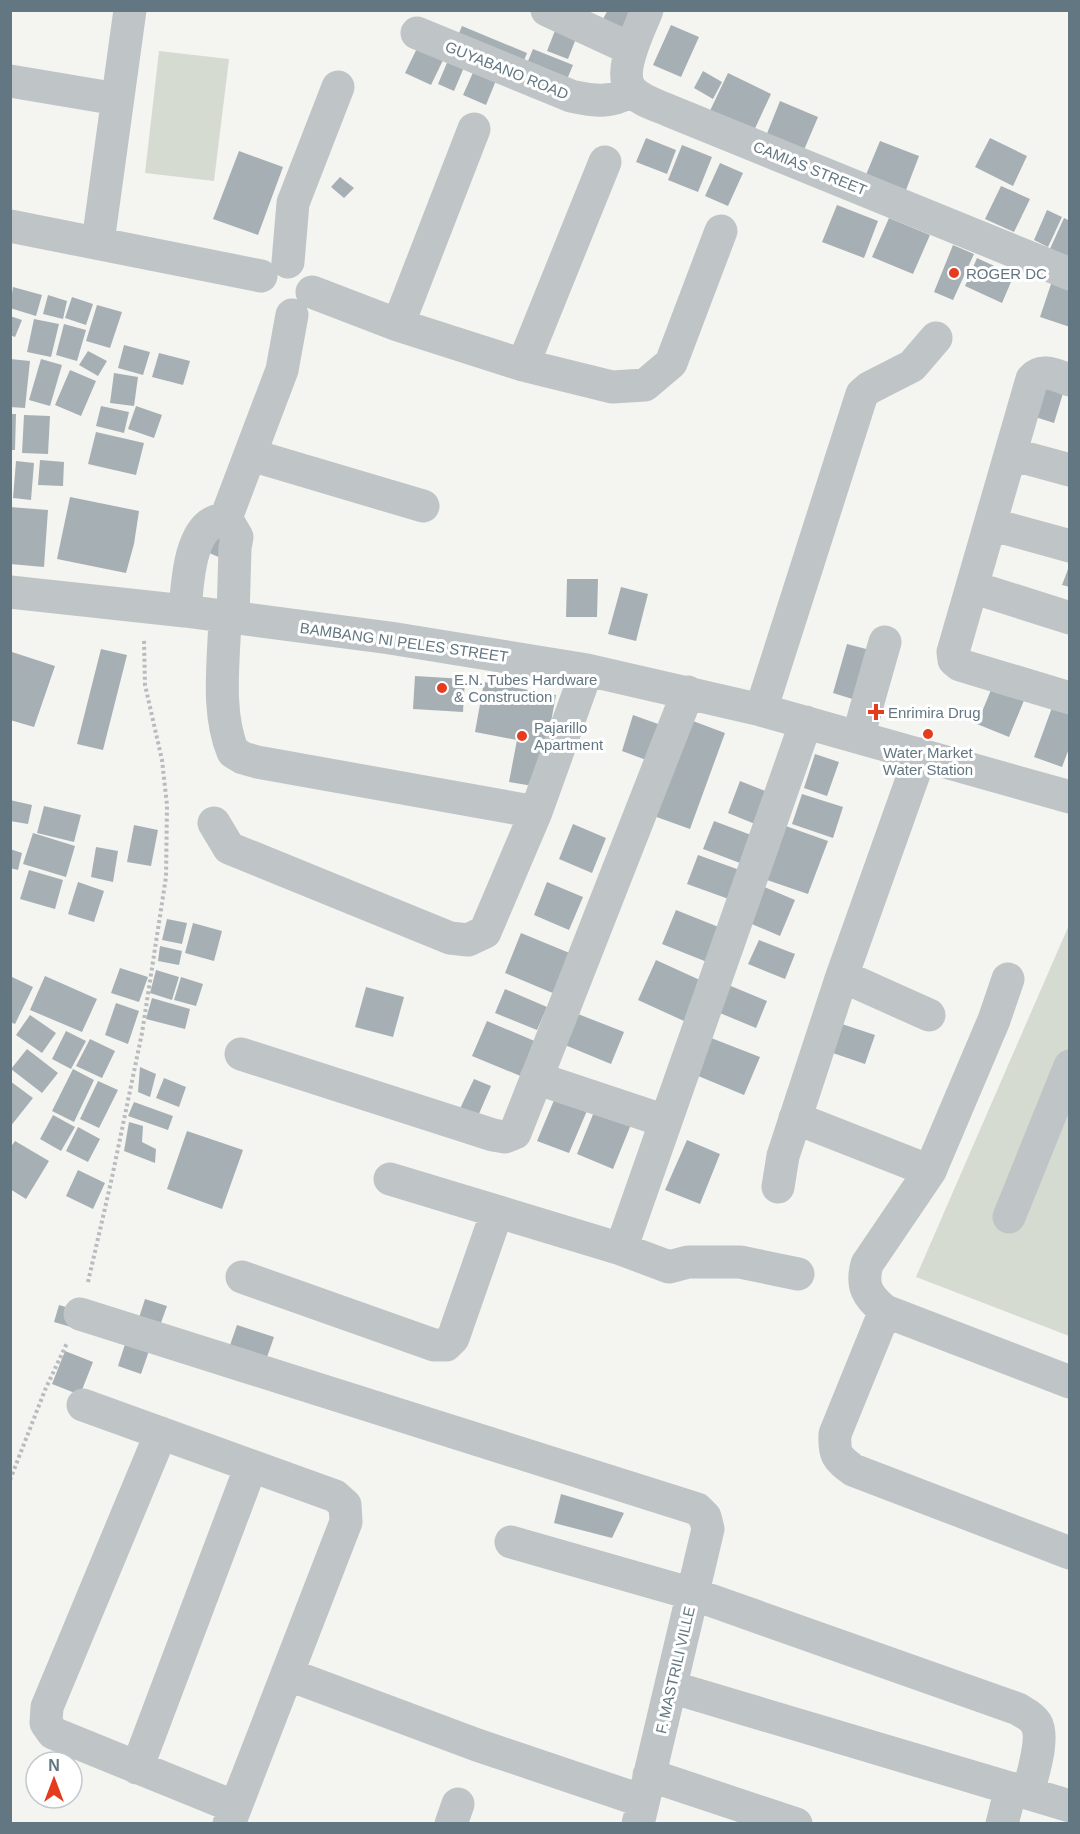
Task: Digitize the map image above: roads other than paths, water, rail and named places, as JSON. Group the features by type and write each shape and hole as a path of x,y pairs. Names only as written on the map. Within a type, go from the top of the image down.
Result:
{"street":[{"path":"98,242 130,10"},
{"path":"547,10 631,49"},
{"path":"632,91 626,79 631,49 647,10"},
{"name":"GUYABANO ROAD","path":"417,33 571,96 594,101 617,100 632,91"},
{"path":"10,81 117,99"},
{"path":"338,87 293,202 274,269 258,285 261,302 274,314 283,316 302,304 398,325 523,365 612,387 645,384 671,363 721,231"},
{"name":"CAMIAS STREET","path":"632,91 670,111 1070,274"},
{"path":"398,325 474,129"},
{"path":"523,365 605,162"},
{"path":"10,225 98,242 274,269 304,269 312,284 302,304 282,370 226,518 209,524 200,536 189,566 185,610"},
{"path":"761,710 862,394 869,388 912,366 936,338"},
{"path":"1070,380 1044,372 1037,373 1032,379 953,652 954,660 960,665 1070,698"},
{"path":"1011,453 1070,470"},
{"path":"251,454 423,506"},
{"path":"226,518 237,537 222,694 225,728 233,752 257,762 536,812"},
{"path":"990,524 1070,546"},
{"path":"189,566 234,572"},
{"path":"972,587 1070,618"},
{"name":"BAMBANG NI PELES STREET","path":"10,592 185,610 390,638 587,670 761,710 1070,797"},
{"path":"858,737 885,642"},
{"path":"214,823 229,848 450,939 468,940 485,932 536,812 587,670"},
{"path":"241,1054 505,1137 515,1133 688,692"},
{"path":"621,1250 806,722"},
{"path":"778,1187 783,1155 795,1118 842,976 921,754"},
{"path":"842,976 929,1015"},
{"path":"1008,979 994,1020 930,1171 867,1264 863,1278 873,1301 885,1311 1070,1382"},
{"path":"1009,1216 1070,1065"},
{"path":"536,1077 665,1120"},
{"path":"795,1118 930,1171"},
{"path":"390,1179 621,1250 669,1268 688,1262 718,1261 758,1265 798,1274"},
{"path":"242,1277 434,1346 446,1346 453,1338 498,1212"},
{"path":"885,1311 834,1434 834,1448 839,1460 853,1470 1070,1553"},
{"name":"F. MASTRILI VILLE","path":"80,1314 697,1509 705,1517 708,1529 643,1800"},
{"path":"83,1406 161,1433 335,1496 345,1505 346,1522 232,1815 137,1768 53,1733 46,1723 51,1696 161,1433"},
{"path":"137,1768 251,1466"},
{"path":"512,1542 693,1594 1027,1714 1036,1722 1040,1732 1039,1746 1002,1824"},
{"path":"287,1674 477,1744 643,1800 796,1824"},
{"path":"671,1687 1070,1806"}],"place":[{"name":"ROGER DC","path":"954,273"},
{"name":"E.N. Tubes Hardware & Construction","path":"442,688"},
{"name":"Enrimira Drug","path":"876,712"},
{"name":"Water Market Water Station","path":"928,734"},
{"name":"Pajarillo Apartment","path":"522,736"}]}
